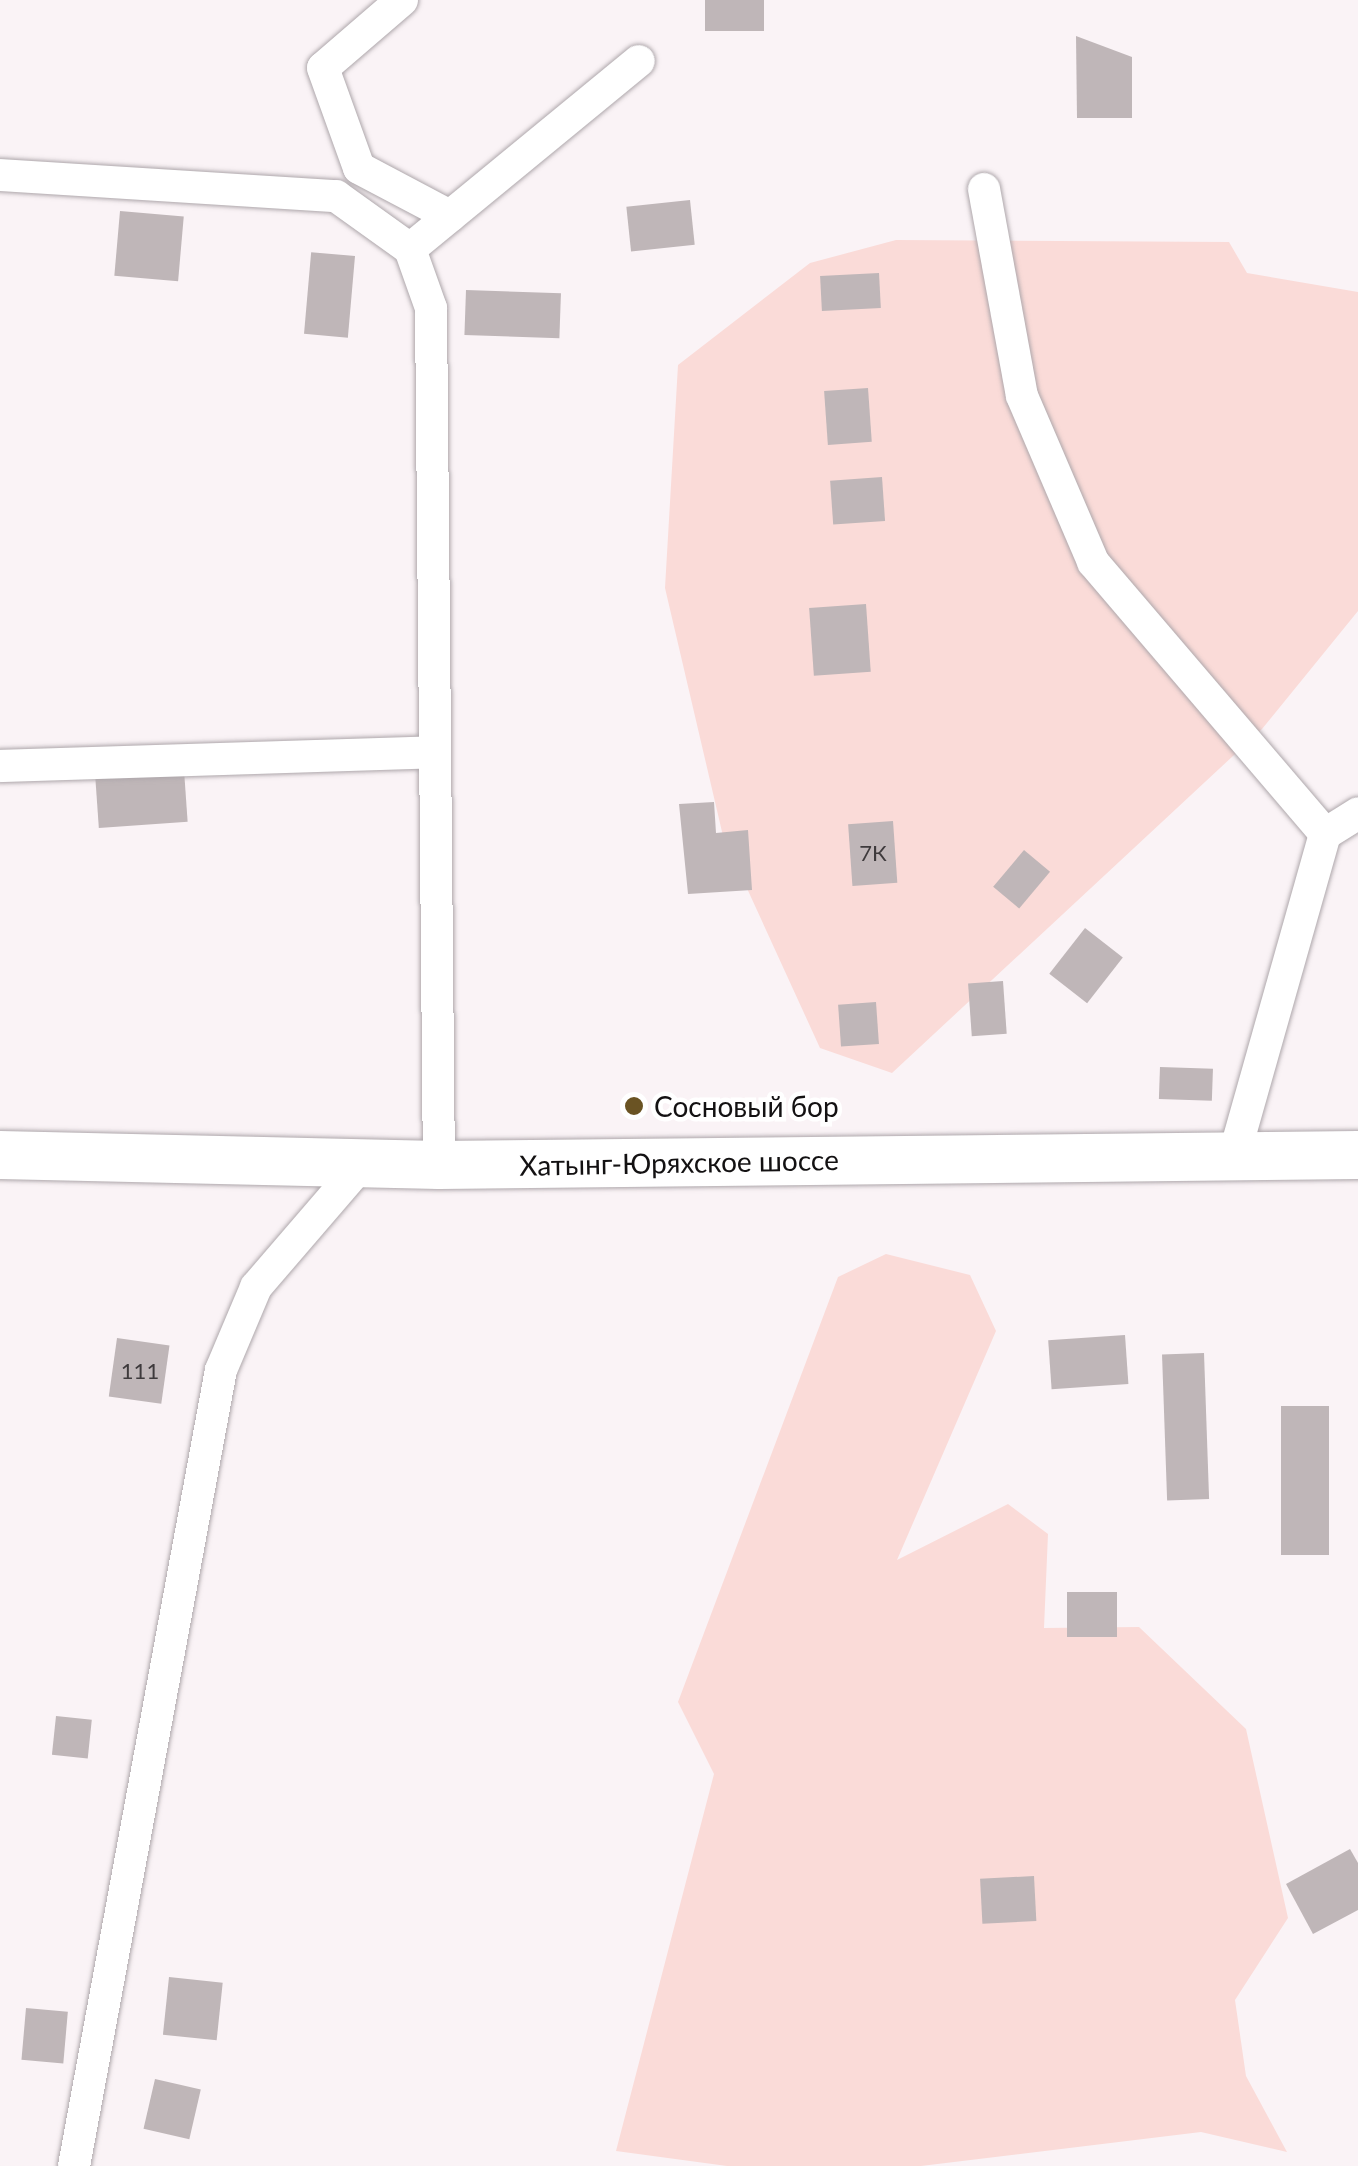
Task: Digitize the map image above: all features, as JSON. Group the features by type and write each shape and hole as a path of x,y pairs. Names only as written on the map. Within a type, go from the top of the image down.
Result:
{"main road":[{"name":"Хатынг-Юряхское шоссе","path":"0,1155 438,1165 1358,1155"}],"street":[{"path":"402,0 323,68 359,168 450,216"},
{"path":"410,249 638,61"},
{"path":"0,175 336,196 410,249 430,308 438,1165"},
{"path":"984,190 1022,396 1093,562 1324,834"},
{"path":"0,766 435,752"},
{"path":"1234,1156 1324,834 1358,813"},
{"path":"74,2166 221,1370 256,1286 361,1164"}],"shaded area":[{"path":"896,240 1229,242 1247,273 1358,292 1358,611 1262,729 892,1073 820,1048 723,836 665,588 678,365 810,263"},
{"path":"886,1254 970,1275 996,1331 897,1560 1008,1504 1048,1534 1044,1628 1139,1627 1246,1729 1288,1918 1235,2000 1246,2076 1287,2152 1201,2132 921,2166 727,2166 616,2151 714,1774 678,1702 838,1277"}],"building":[{"path":"705,0 764,0 764,31 705,31"},
{"path":"1076,36 1132,57 1132,118 1077,118"},
{"path":"690,200 695,245 631,251 626,207"},
{"path":"120,211 184,217 178,281 114,276"},
{"path":"311,252 355,256 348,338 304,334"},
{"path":"879,273 881,308 822,311 820,276"},
{"path":"466,290 561,293 559,338 464,335"},
{"path":"868,388 872,442 828,445 824,391"},
{"path":"882,477 885,521 833,525 830,481"},
{"path":"866,604 871,672 814,676 809,608"},
{"path":"184,770 188,822 99,828 95,776"},
{"path":"714,802 716,833 748,830 752,890 688,894 679,804"},
{"path":"893,821 897,883 852,886 848,824"},
{"path":"1024,850 1050,872 1019,909 993,887"},
{"path":"1085,928 1123,958 1087,1003 1049,974"},
{"path":"1003,981 1007,1034 972,1036 968,983"},
{"path":"876,1002 879,1044 841,1047 838,1005"},
{"path":"1160,1067 1213,1069 1212,1101 1159,1099"},
{"path":"1125,1335 1128,1384 1052,1389 1048,1340"},
{"path":"117,1338 169,1345 161,1404 109,1396"},
{"path":"1204,1353 1209,1499 1167,1500 1162,1354"},
{"path":"1281,1406 1329,1406 1329,1555 1281,1555"},
{"path":"1067,1592 1117,1592 1117,1637 1067,1637"},
{"path":"56,1716 92,1720 88,1759 52,1755"},
{"path":"1350,1849 1358,1863 1358,1910 1313,1934 1286,1884"},
{"path":"1034,1876 1036,1921 982,1924 980,1879"},
{"path":"169,1977 223,1983 217,2040 163,2035"},
{"path":"26,2008 68,2012 63,2063 21,2060"},
{"path":"155,2079 201,2090 189,2139 144,2129"}],"place":[{"name":"Сосновый бор","path":"634,1106"}]}
